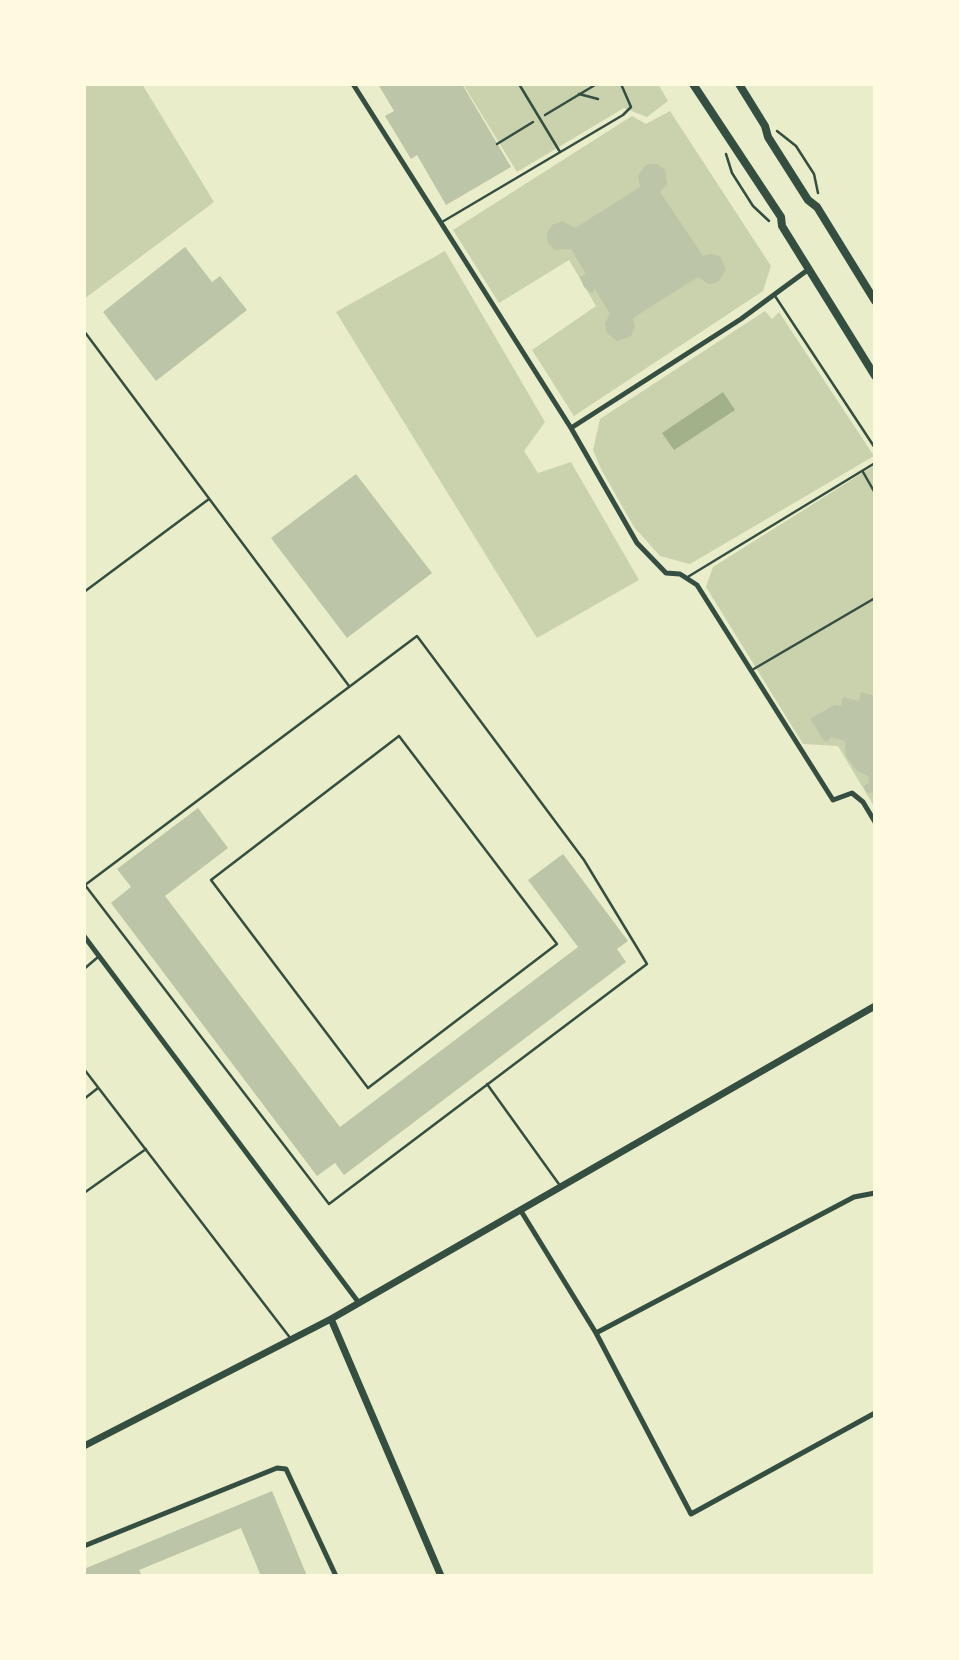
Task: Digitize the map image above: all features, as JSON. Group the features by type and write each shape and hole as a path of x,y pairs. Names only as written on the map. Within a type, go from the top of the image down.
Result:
{"main road":[{"path":"693,84 781,217 782,226 875,376"},
{"path":"739,84 765,126 768,137 808,200 817,207 875,301"}],"street":[{"path":"353,84 570,428 637,543 666,573 680,574 697,585 833,800 852,793 863,802 875,822"},
{"path":"570,428 741,319 808,269"},
{"path":"84,936 359,1303"},
{"path":"84,1446 331,1319 875,1006"},
{"path":"596,1333 854,1197 875,1192"},
{"path":"521,1212 596,1333 691,1514 875,1413"},
{"path":"331,1319 440,1576"},
{"path":"84,1546 277,1468 286,1469 336,1576"}],"lane":[{"path":"519,84 560,152"},
{"path":"439,224 623,115 631,107 621,84"},
{"path":"774,294 875,448"},
{"path":"84,331 349,686"},
{"path":"686,578 875,463"},
{"path":"862,471 875,493"},
{"path":"84,592 209,499"},
{"path":"752,670 875,598"},
{"path":"417,636 584,860 647,964 488,1084 329,1204 85,885 417,636"},
{"path":"399,736 557,944 368,1088 211,880 399,736"},
{"path":"84,969 99,956"},
{"path":"84,1069 291,1339"},
{"path":"488,1084 562,1188"},
{"path":"84,1099 99,1088"},
{"path":"84,1193 146,1149"}],"path":[{"path":"579,94 598,99"},
{"path":"765,126 782,133 796,146 808,165 818,191 817,207"},
{"path":"727,137 725,152 732,173 753,206 772,223 782,226"}],"shaded area":[{"path":"84,84 142,84 214,202 84,299"},
{"path":"463,84 658,84 668,101 647,117 624,108 517,172"},
{"path":"670,111 771,266 763,291 574,416 532,350 596,306 569,260 499,303 453,230 632,116 646,124"},
{"path":"445,251 545,422 524,451 538,473 571,462 639,580 537,638 336,312"},
{"path":"765,311 772,319 779,312 874,456 690,564 660,556 634,527 601,469 593,450 600,419"},
{"path":"723,392 735,410 674,450 662,433"},
{"path":"875,465 875,808 838,746 803,744 706,587 713,567"}],"building":[{"path":"378,84 462,84 511,167 446,205 417,155 411,159 385,116 394,111"},
{"path":"647,164 657,164 665,170 667,184 660,192 703,256 720,256 726,270 718,282 708,284 698,277 633,318 635,327 631,336 617,341 606,332 605,323 610,314 595,289 592,293 584,287 580,277 586,274 571,249 555,250 548,243 547,233 552,225 562,221 575,228 640,187 638,175"},
{"path":"185,247 212,282 220,276 247,310 156,381 103,312"},
{"path":"356,474 432,573 347,638 271,538"},
{"path":"861,692 875,696 875,794 867,792 863,786 869,783 868,776 857,771 846,756 845,741 831,737 827,742 824,741 810,719 834,705 841,706 843,697 859,701"},
{"path":"198,808 228,848 165,896 340,1127 578,947 528,880 563,854 628,941 617,949 626,962 344,1175 335,1163 317,1176 111,903 131,887 117,869"},
{"path":"272,1491 307,1576 261,1576 241,1528 139,1570 142,1576 84,1576 84,1569"}]}
